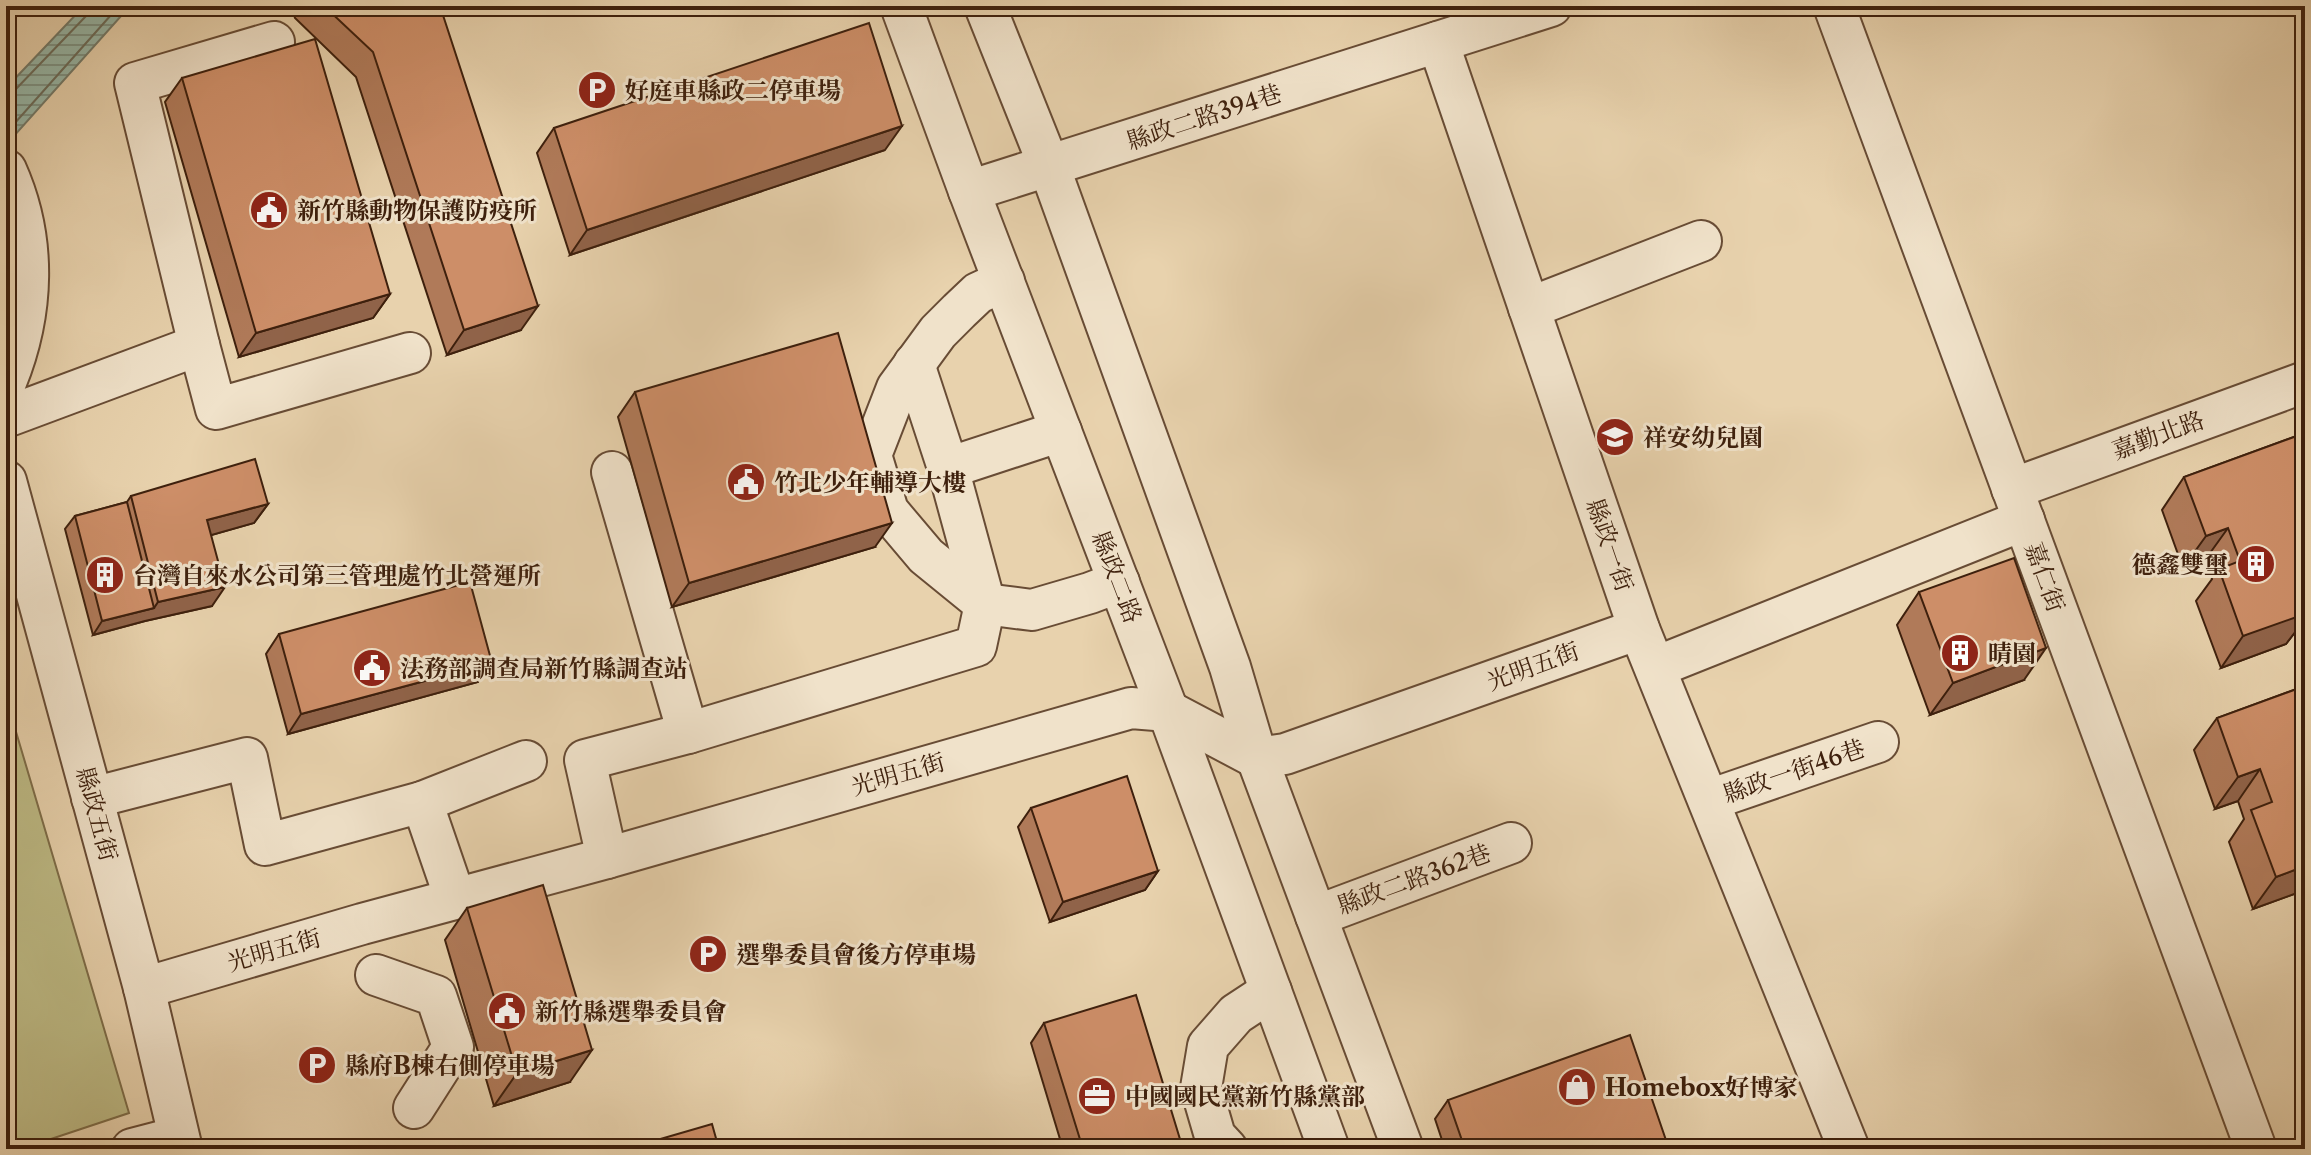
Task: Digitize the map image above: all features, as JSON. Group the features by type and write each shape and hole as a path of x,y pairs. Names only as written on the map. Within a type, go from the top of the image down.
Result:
{"street":[{"name":"縣政二路","path":"901,6 1168,711 1329,1149"},
{"path":"985,6 1049,166 1230,667 1257,758 1403,1149"},
{"path":"1438,42 1551,6"},
{"name":"嘉仁街","path":"1834,6 2256,1149"},
{"path":"274,42 135,83 216,409 410,353"},
{"name":"縣政二路394巷","path":"969,191 1438,42"},
{"name":"縣政一街","path":"1438,42 1639,629 1849,1149"},
{"path":"6,170 18,197 30,267 25,321 6,382"},
{"path":"1529,308 1701,241"},
{"path":"1004,281 978,293 938,332 897,388 871,455 888,511 926,556 985,604 1032,610 1119,582"},
{"path":"6,417 199,345"},
{"path":"607,858 585,760 688,733 976,646 985,604 948,468 914,364"},
{"name":"嘉勤北路","path":"2018,504 2305,382"},
{"path":"948,468 1061,431"},
{"path":"612,472 688,733"},
{"name":"縣政五街","path":"6,481 144,988 180,1143"},
{"path":"1656,667 2018,504"},
{"name":"光明五街","path":"144,988 1131,708 1168,711 1257,758 1285,754 1639,629"},
{"name":"縣政一街46巷","path":"1709,800 1878,742"},
{"path":"92,798 247,758 265,845 422,802 526,761"},
{"path":"422,802 455,898"},
{"name":"縣政二路362巷","path":"1316,916 1511,843"},
{"path":"376,975 436,996 453,1047 414,1108"},
{"path":"1227,1149 1215,1136 1201,1088 1208,1046 1236,1014 1271,991"},
{"path":"132,1149 180,1143"}],"shaded area":[{"path":"6,698 129,1113 21,1149 6,1149"}],"water":[{"path":"84,6 130,6 6,145 6,88"}],"building":[{"path":"324,6 440,6 538,306 464,330 373,52"},
{"path":"869,23 902,126 587,230 554,128"},
{"name":"新竹縣動物保護防疫所","path":"315,39 390,294 256,333 182,78"},
{"name":"竹北少年輔導大樓","path":"838,333 892,523 689,583 635,392"},
{"name":"德鑫雙璽","path":"2305,433 2305,614 2243,636 2219,569 2240,561 2228,528 2206,536 2184,477"},
{"path":"255,459 268,504 207,520 225,587 158,602 131,496"},
{"name":"台灣自來水公司第三管理處竹北營運所","path":"127,502 154,608 102,621 75,516"},
{"path":"2014,558 2046,648 1953,683 1919,592"},
{"name":"法務部調查局新竹縣調查站","path":"470,582 492,663 301,714 279,634"},
{"path":"2305,686 2305,866 2276,877 2251,810 2272,802 2260,769 2238,777 2217,718"},
{"path":"1127,776 1158,871 1063,902 1031,808"},
{"path":"543,885 592,1050 517,1073 467,908"},
{"name":"中國國民黨新竹縣黨部","path":"1136,995 1183,1149 1083,1149 1044,1023"},
{"name":"Homebox好博家","path":"1630,1035 1669,1149 1465,1149 1448,1100"},
{"path":"712,1124 719,1149 626,1149"}],"place":[{"name":"好庭車縣政二停車場","path":"597,90"},
{"name":"新竹縣動物保護防疫所","path":"269,210"},
{"name":"祥安幼兒園","path":"1615,437"},
{"name":"竹北少年輔導大樓","path":"746,482"},
{"name":"德鑫雙璽","path":"2256,564"},
{"name":"台灣自來水公司第三管理處竹北營運所","path":"105,575"},
{"name":"晴園","path":"1960,653"},
{"name":"法務部調查局新竹縣調查站","path":"372,668"},
{"name":"選舉委員會後方停車場","path":"708,954"},
{"name":"新竹縣選舉委員會","path":"507,1011"},
{"name":"縣府B棟右側停車場","path":"317,1065"},
{"name":"Homebox好博家","path":"1577,1087"},
{"name":"中國國民黨新竹縣黨部","path":"1097,1096"}]}
